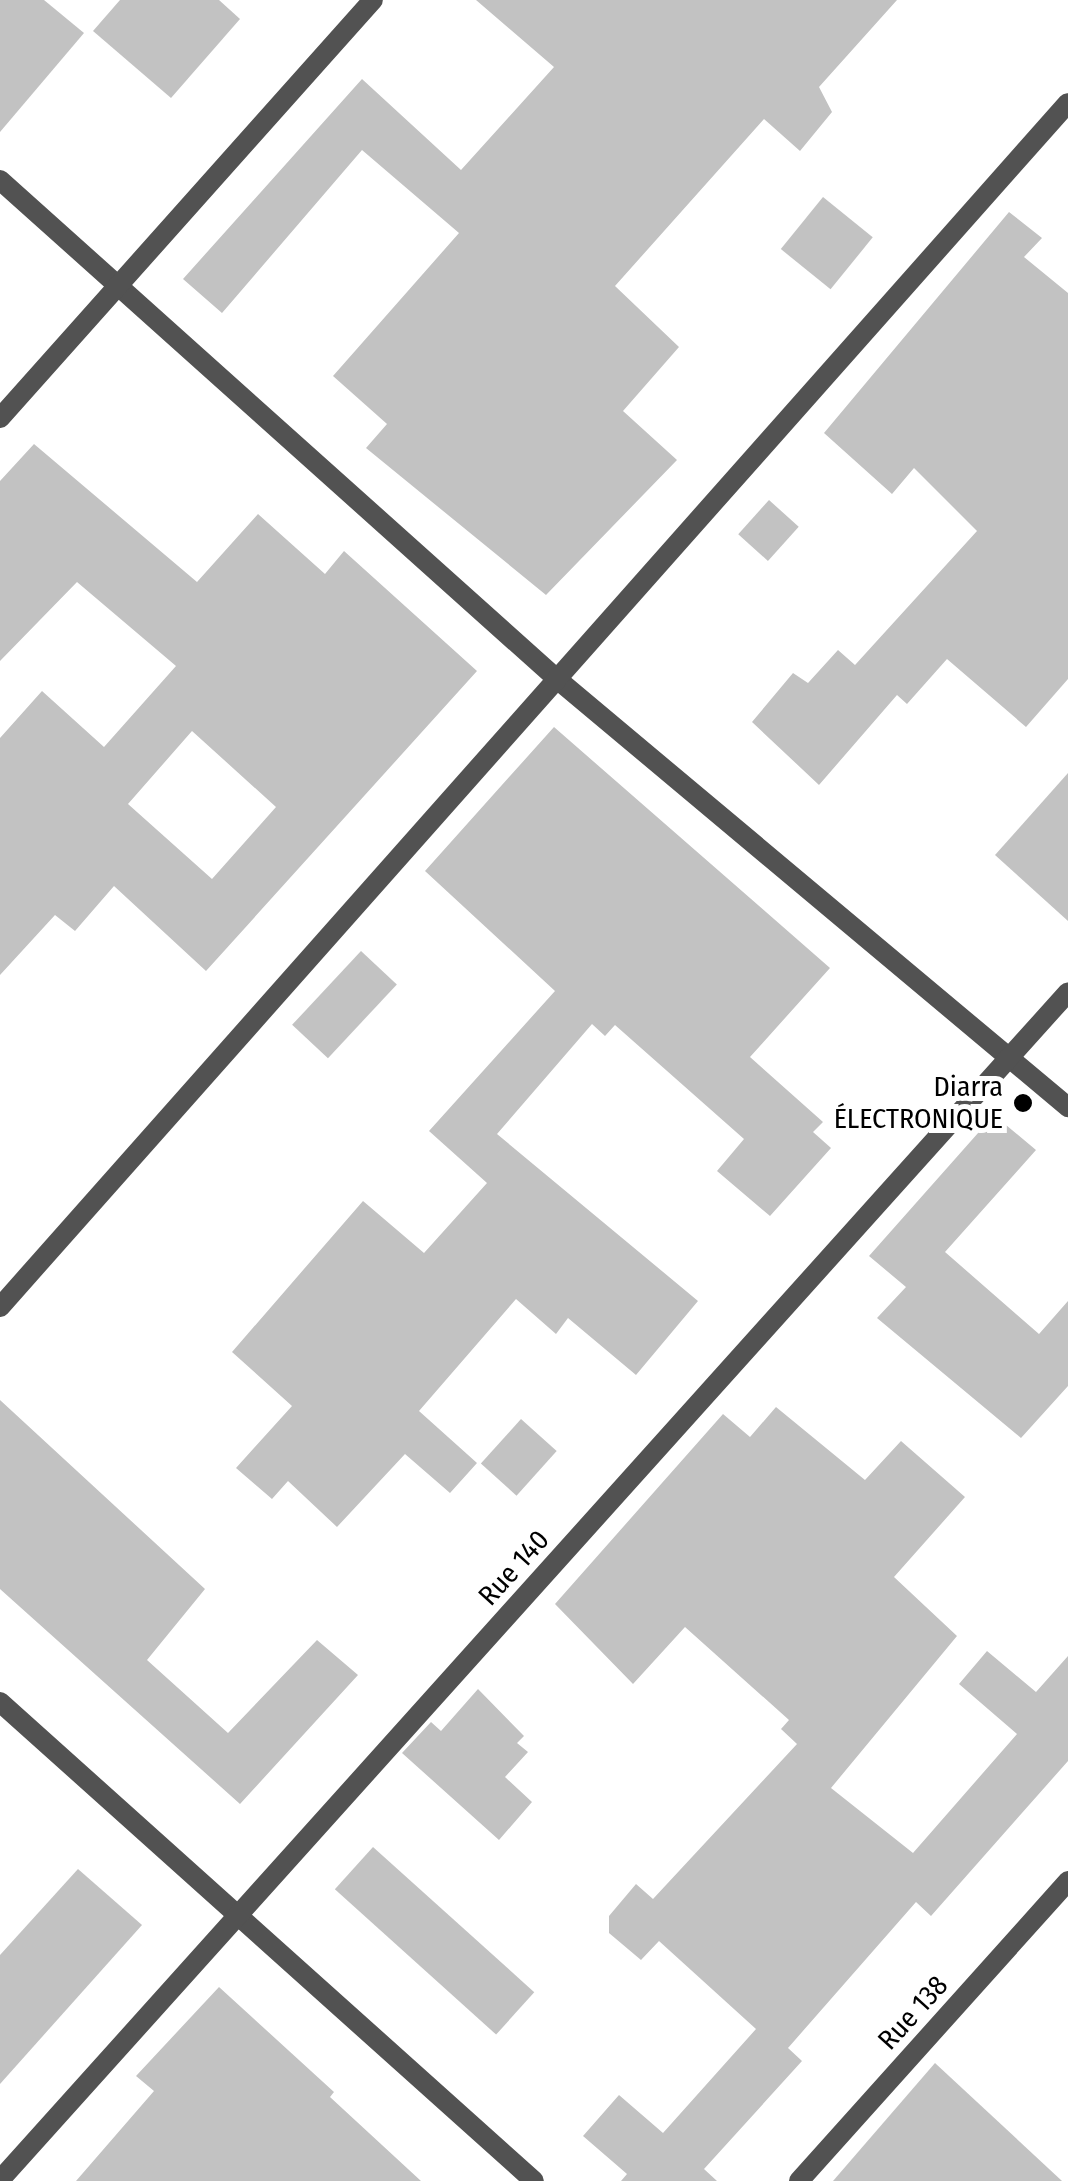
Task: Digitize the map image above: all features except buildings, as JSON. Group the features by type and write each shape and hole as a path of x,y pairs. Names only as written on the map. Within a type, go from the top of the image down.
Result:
{"street":[{"path":"0,418 374,0"},
{"path":"0,1307 1068,103"},
{"path":"0,180 557,679 1068,1107"},
{"name":"Rue 140","path":"0,2180 1068,992"},
{"path":"0,1702 534,2181"},
{"name":"Rue 138","path":"799,2181 1068,1881"}],"place":[{"name":"Diarra ÉLECTRONIQUE","path":"1023,1103"}]}
